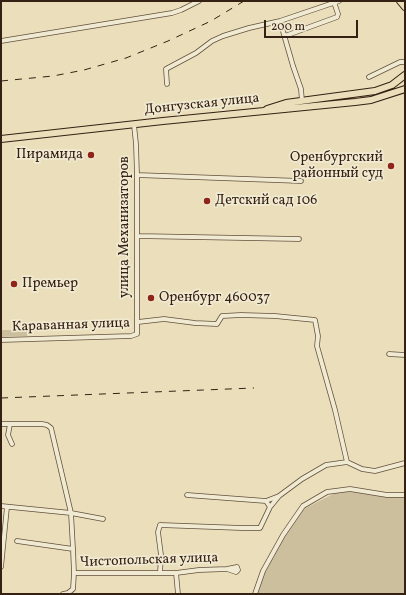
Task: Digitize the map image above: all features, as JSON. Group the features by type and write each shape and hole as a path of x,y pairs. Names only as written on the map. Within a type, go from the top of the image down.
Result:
{"highway":[{"path":"260,112 274,106 384,89 399,81 405,75"},
{"name":"Донгузская улица","path":"1,139 355,102 371,100 405,89"}],"street":[{"path":"1,41 172,13 199,1"},
{"path":"167,84 166,69 223,36 280,21 337,2 337,17 285,36"},
{"path":"280,21 301,89 302,101"},
{"path":"369,77 400,62 405,62"},
{"name":"улица Механизаторов","path":"134,124 136,144 138,330"},
{"path":"136,175 302,182"},
{"path":"137,236 299,239"},
{"name":"Караванная улица","path":"138,322 164,319 217,324 222,316 241,315 275,316 315,320 318,336 317,346 333,403 347,462"},
{"name":"Караванная улица","path":"1,340 134,336 137,334 138,330"},
{"path":"389,354 405,355"},
{"path":"1,424 42,424 51,428 71,513 74,573"},
{"path":"10,424 8,435 12,444"},
{"path":"160,573 161,555 158,532 160,525 260,528 270,507 279,496 302,479 326,465 347,462 362,469 375,471 405,463"},
{"path":"255,594 263,571 283,534 303,506 327,492 350,489 387,495 405,495"},
{"path":"187,495 266,501 279,496"},
{"path":"266,501 270,507"},
{"path":"1,506 71,513 103,519"},
{"path":"1,567 7,507"},
{"path":"16,541 73,549"},
{"name":"Чистопольская улица","path":"63,594 68,593 73,589 74,573 176,573 227,569"},
{"path":"176,573 178,594"}],"shaded area":[{"path":"1,330 29,330 27,336 1,337"},
{"path":"341,490 405,498 405,594 257,594 263,571 300,511"}],"railway":[{"path":"1,81 53,76 84,70 126,58 211,21 244,1"},
{"path":"1,398 254,388"}],"place":[{"name":"Пирамида","path":"91,155"},
{"name":"Оренбургский районный суд","path":"391,166"},
{"name":"Детский сад 106","path":"207,201"},
{"name":"Премьер","path":"14,284"},
{"name":"Оренбург 460037","path":"151,298"}]}
